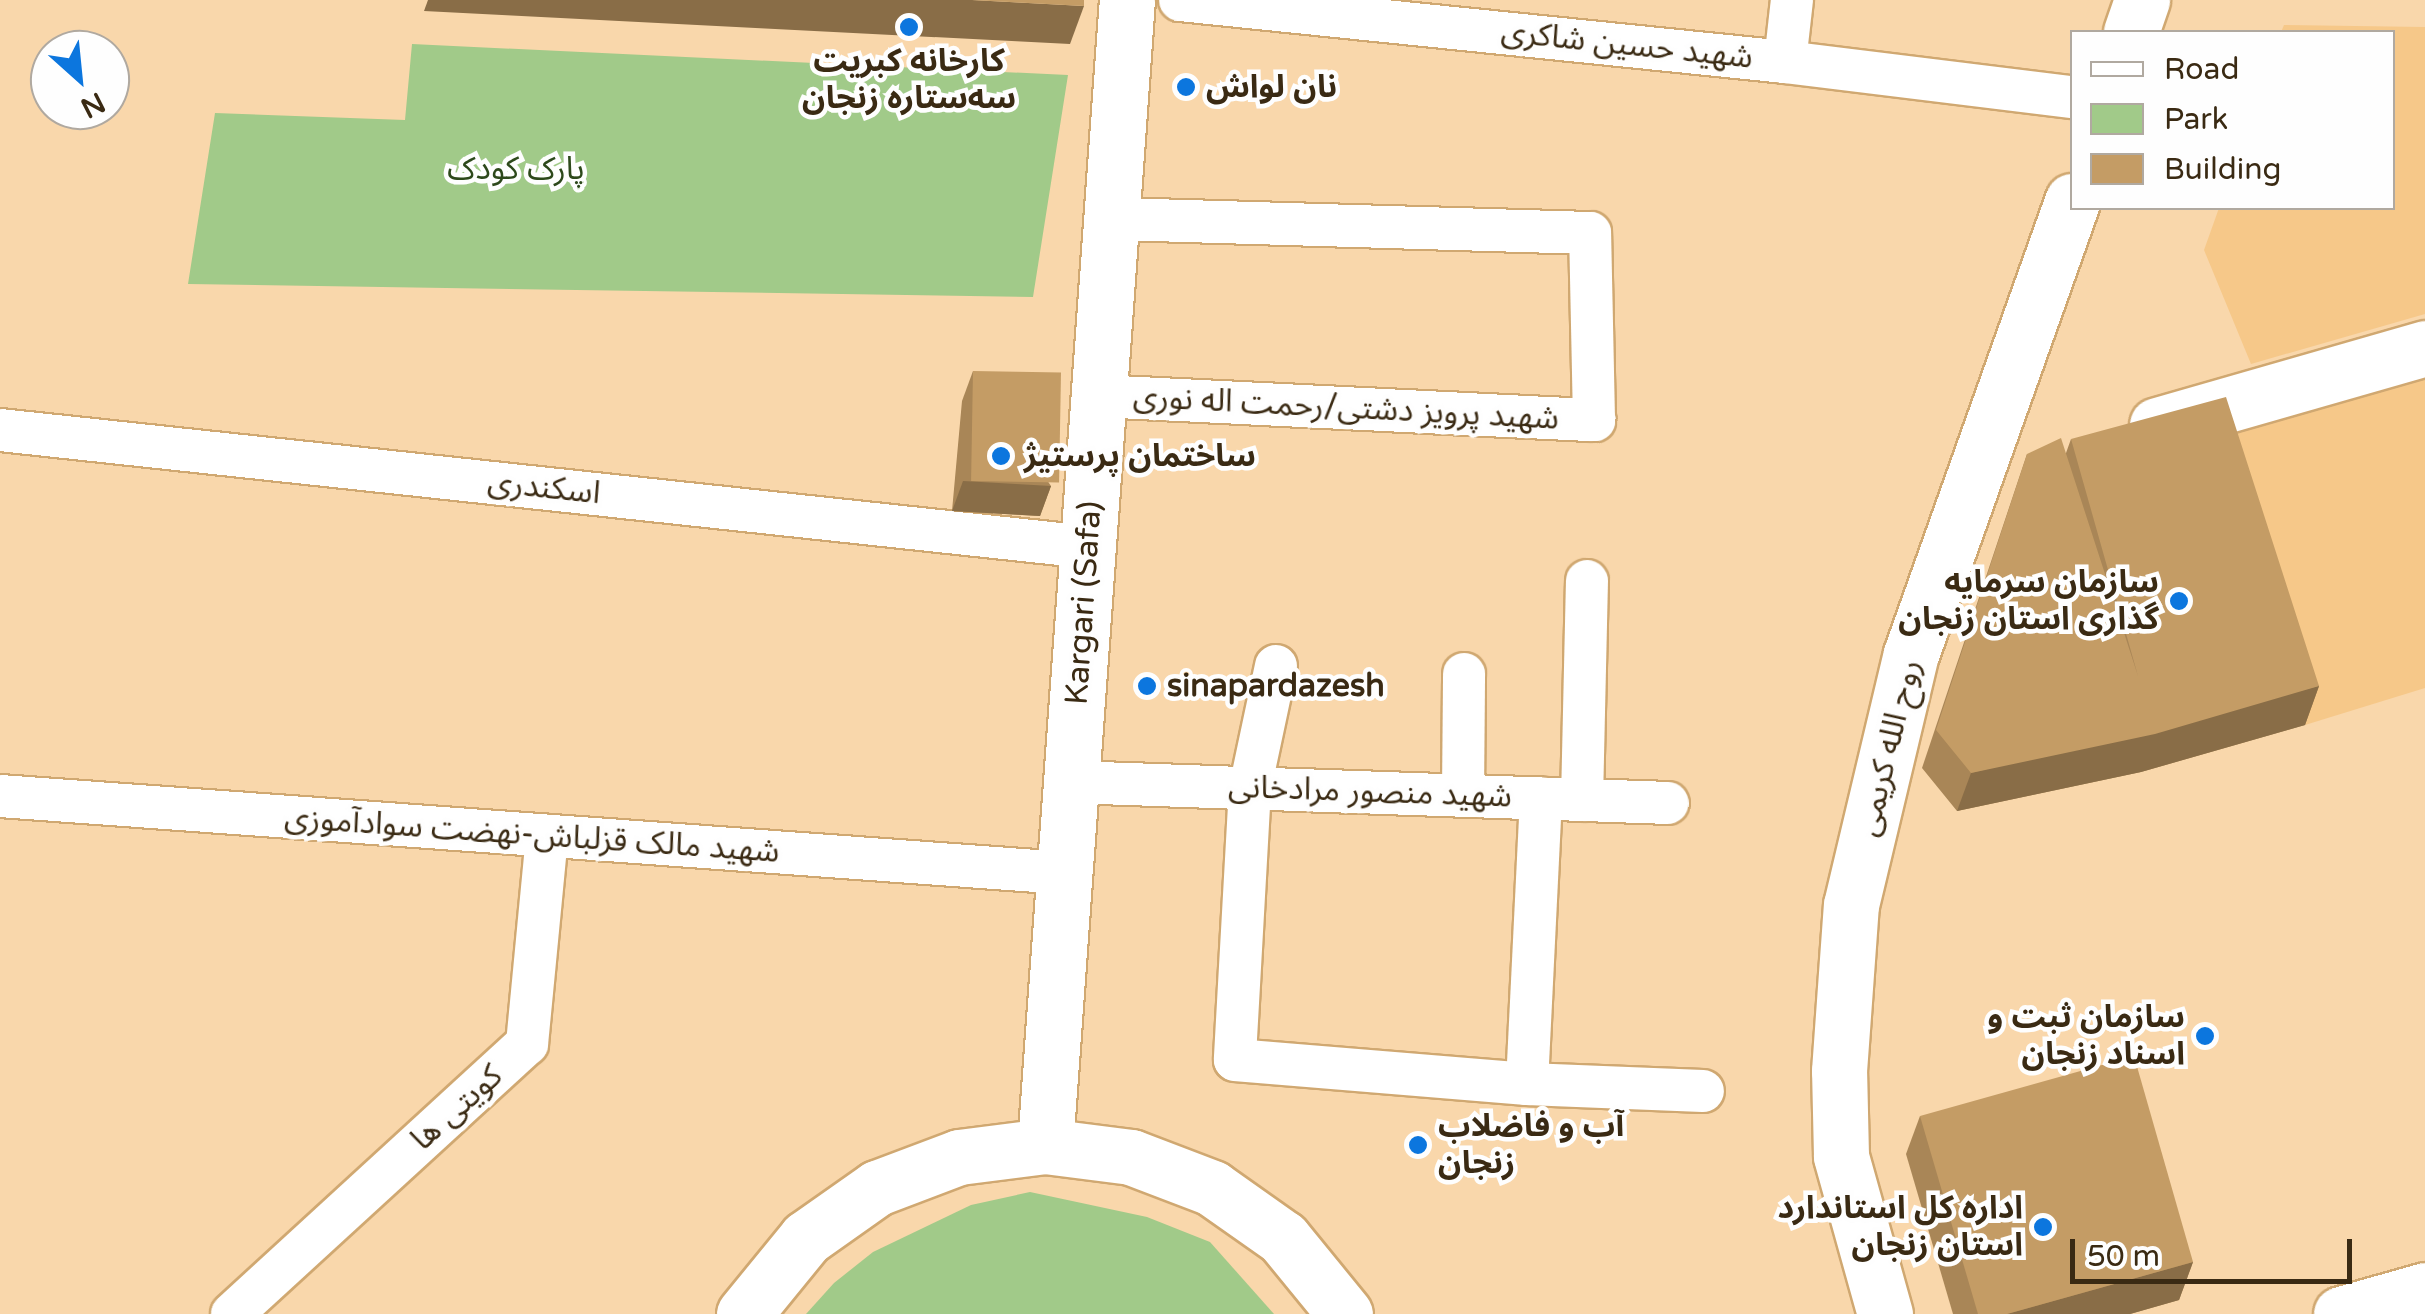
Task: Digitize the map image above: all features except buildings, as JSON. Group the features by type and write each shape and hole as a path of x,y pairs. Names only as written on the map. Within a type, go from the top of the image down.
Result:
{"main road":[{"name":"Kargari (Safa)","path":"1045,1146 1127,0"},
{"path":"2132,30 2142,0"},
{"name":"روح الله کریمی","path":"1885,1314 1842,1156 1839,1071 1851,905 1912,654 2070,207"},
{"path":"2108,440 2425,348"},
{"path":"1976,477 2033,461"},
{"path":"744,1314 806,1238 878,1188 959,1157 1045,1146 1132,1157 1212,1188 1283,1238 1345,1314"},
{"path":"2341,1314 2425,1290"}],"street":[{"name":"شهید حسین شاکری","path":"1180,0 1785,62 2070,96"},
{"path":"1785,62 1792,0"},
{"name":"شهید پرویز دشتی/رحمت اله نوری","path":"1098,396 1594,420 1590,232 1111,218"},
{"name":"اسکندری","path":"0,430 1088,547"},
{"path":"1527,1084 1587,581"},
{"path":"1276,666 1250,788 1235,1060 1527,1084 1703,1090"},
{"path":"1463,795 1464,674"},
{"name":"شهید منصور مرادخانی","path":"1071,782 1668,803"},
{"name":"شهید مالک قزلباش-نهضت سوادآموزی","path":"0,796 1065,873"},
{"name":"کویتی ها","path":"232,1314 527,1044 546,836"}],"shaded area":[{"path":"2284,25 2425,27 2425,314 2251,364 2204,250 2218,210 2395,210 2395,30 2282,30"},
{"path":"2425,372 2425,688 2305,725 2212,436"}],"green space":[{"name":"پارک کودک","path":"412,44 1068,75 1033,297 188,284 215,113 405,120"},
{"path":"1030,1192 1147,1217 1210,1242 1274,1314 806,1314 834,1283 873,1252 971,1205"}],"place":[{"name":"کارخانه کبریت سه‌ستاره زنجان","path":"909,27"},
{"name":"نان لواش","path":"1186,87"},
{"name":"ساختمان پرستیژ","path":"1001,456"},
{"name":"سازمان سرمایه گذاری استان زنجان","path":"2179,601"},
{"name":"sinapardazesh","path":"1147,686"},
{"name":"سازمان ثبت و اسناد زنجان","path":"2205,1036"},
{"name":"آب و فاضلاب زنجان","path":"1418,1145"},
{"name":"اداره کل استاندارد استان زنجان","path":"2043,1227"}]}
